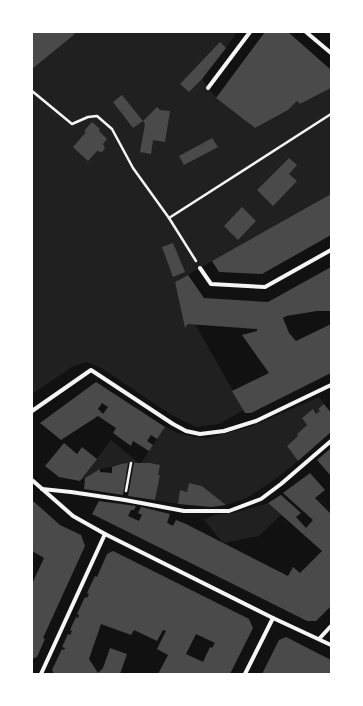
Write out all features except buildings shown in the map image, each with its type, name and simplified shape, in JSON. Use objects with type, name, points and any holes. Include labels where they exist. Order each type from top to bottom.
[{"type":"street","points":[[208,88],[250,32]]},
{"type":"street","points":[[306,32],[331,54]]},
{"type":"street","points":[[200,268],[211,284],[265,287],[331,250]]},
{"type":"street","points":[[32,411],[91,370],[173,424],[186,431],[200,434],[224,431],[256,420],[331,385]]},
{"type":"street","points":[[41,489],[125,500],[184,511],[229,511],[261,500],[331,441]]},
{"type":"street","points":[[32,480],[74,516],[105,534],[273,618],[331,645]]},
{"type":"street","points":[[41,674],[105,534]]},
{"type":"street","points":[[245,674],[273,618]]},
{"type":"street","points":[[319,639],[331,626]]},
{"type":"path","points":[[32,91],[72,124],[88,117],[97,116],[112,129],[133,168],[169,218],[200,268]]},
{"type":"path","points":[[169,218],[331,114]]},
{"type":"path","points":[[125,500],[131,463]]},
{"type":"shaded area","points":[[72,32],[237,32],[226,48],[220,43],[180,84],[189,92],[202,79],[216,98],[255,128],[288,110],[297,101],[300,104],[331,88],[331,194],[175,282],[185,328],[188,324],[195,324],[244,410],[219,424],[196,427],[170,414],[101,368],[86,362],[72,367],[32,394],[32,69],[75,34]]},
{"type":"shaded area","points":[[319,397],[324,404],[318,409],[320,411],[316,414],[313,409],[302,418],[307,425],[287,446],[298,461],[277,478],[247,498],[226,505],[202,486],[189,483],[187,492],[181,491],[178,504],[155,500],[160,475],[158,475],[159,465],[141,463],[165,427],[177,433],[208,438],[252,426]]},
{"type":"shaded area","points":[[111,440],[139,463],[121,464],[100,469],[80,481]]},
{"type":"shaded area","points":[[268,503],[281,515],[259,536],[223,543],[204,520],[214,515],[233,513]]}]
